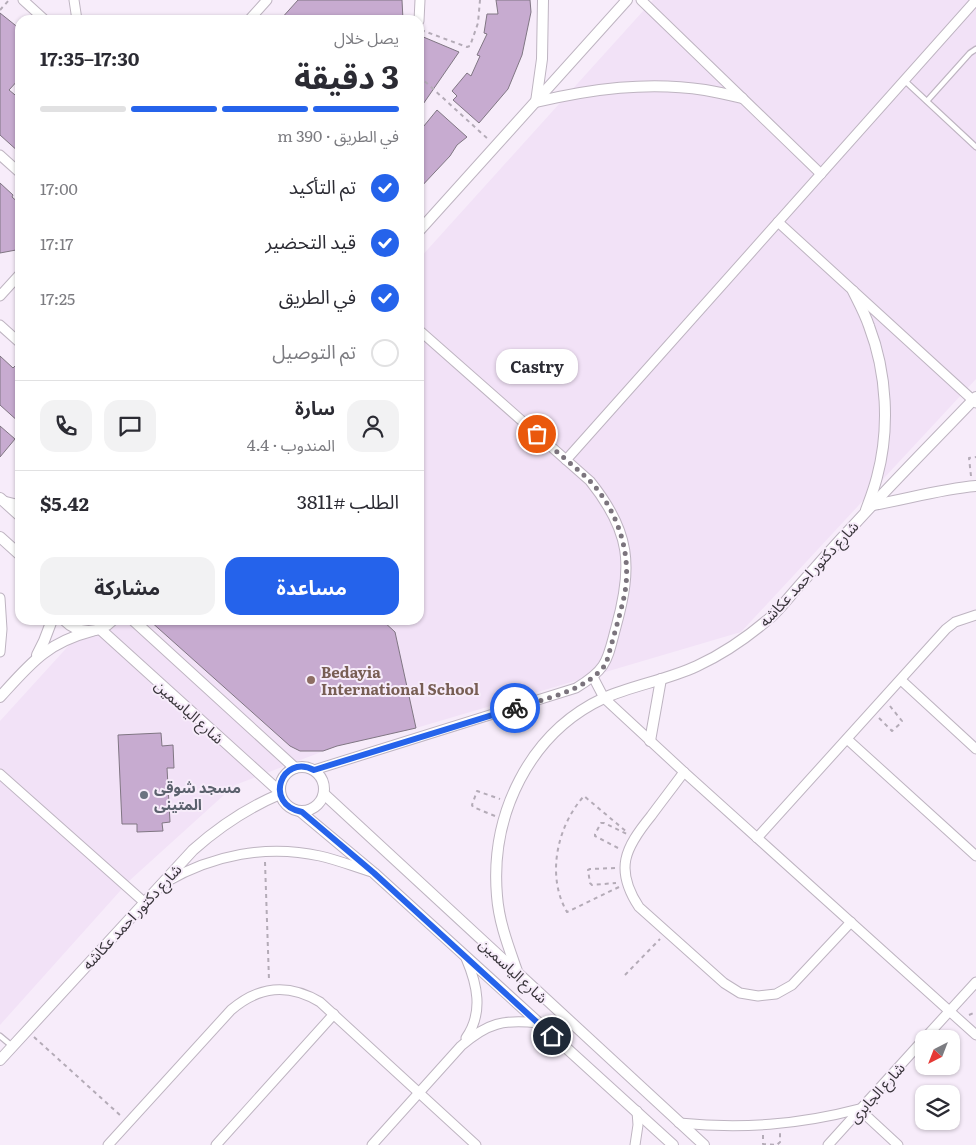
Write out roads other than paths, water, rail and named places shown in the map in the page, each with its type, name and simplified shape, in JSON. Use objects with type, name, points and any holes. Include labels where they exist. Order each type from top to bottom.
[{"type":"street","points":[[23,0],[40,15]]},
{"type":"street","points":[[74,0],[76,15]]},
{"type":"street","points":[[253,15],[266,0]]},
{"type":"street","points":[[419,15],[420,0]]},
{"type":"street","points":[[536,102],[542,59],[543,0]]},
{"type":"street","points":[[424,226],[628,0]]},
{"type":"street","points":[[641,0],[821,174]]},
{"type":"street","points":[[566,460],[976,0]]},
{"type":"street","points":[[536,102],[576,92],[619,87],[661,86],[704,90],[742,98]]},
{"type":"street","points":[[0,155],[15,168]]},
{"type":"street","points":[[778,222],[853,292],[975,400]]},
{"type":"street","points":[[0,296],[15,280]]},
{"type":"street","points":[[853,292],[869,326],[880,363],[885,401],[884,439],[877,477],[865,513]]},
{"type":"street","points":[[0,325],[15,338]]},
{"type":"street","points":[[314,770],[567,692],[593,677],[606,664],[624,596],[627,571],[624,546],[617,523],[606,501],[590,481],[424,334]]},
{"type":"street","name":"شارع دكتور احمد عكاشه","points":[[518,974],[504,934],[497,896],[497,857],[509,802],[525,768],[548,738],[575,715],[604,698],[697,666],[723,652],[772,616],[865,513],[975,400]]},
{"type":"street","points":[[873,505],[974,486]]},
{"type":"street","points":[[2,500],[15,504]]},
{"type":"street","points":[[2,500],[15,512]]},
{"type":"street","points":[[0,537],[15,550]]},
{"type":"street","points":[[0,598],[2,629],[0,652]]},
{"type":"street","points":[[758,838],[946,629],[960,620],[976,615]]},
{"type":"street","points":[[34,660],[50,625]]},
{"type":"street","points":[[70,625],[82,631],[96,630]]},
{"type":"street","points":[[0,697],[34,660],[52,646],[72,636],[96,630],[104,625]]},
{"type":"street","name":"شارع الياسمين","points":[[138,625],[295,768]]},
{"type":"street","name":"شارع الياسمين","points":[[96,630],[280,793]]},
{"type":"street","points":[[593,677],[604,698],[650,741],[976,1035]]},
{"type":"street","points":[[650,741],[661,679]]},
{"type":"street","points":[[901,680],[976,749]]},
{"type":"street","points":[[847,739],[976,856]]},
{"type":"street","points":[[305,767],[314,770],[324,783],[322,800],[313,809],[302,812],[290,808],[286,805],[280,793],[281,780],[289,770],[295,768],[305,767]]},
{"type":"street","points":[[684,772],[634,838],[627,853],[625,867],[626,882],[631,896],[639,907],[724,983],[740,992],[758,996],[776,994],[792,985],[851,922]]},
{"type":"street","points":[[0,774],[144,902]]},
{"type":"street","name":"شارع دكتور احمد عكاشه","points":[[0,1060],[193,850],[213,832],[236,816],[280,793]]},
{"type":"street","name":"شارع الياسمين","points":[[324,794],[704,1145]]},
{"type":"street","name":"شارع الياسمين","points":[[302,812],[374,873],[673,1145]]},
{"type":"street","points":[[159,886],[209,861],[237,854],[265,851],[293,851],[321,856],[374,873]]},
{"type":"street","points":[[461,1046],[471,1030],[477,1012],[478,993],[466,957]]},
{"type":"street","name":"شارع الجابرى","points":[[932,1030],[976,982]]},
{"type":"street","points":[[108,1145],[242,1000],[269,990],[282,989],[309,995],[320,1002],[474,1144]]},
{"type":"street","points":[[216,1145],[334,1014]]},
{"type":"street","points":[[372,1145],[461,1046],[475,1033],[496,1023],[516,1021],[538,1023]]},
{"type":"street","name":"شارع الجابرى","points":[[828,1145],[915,1049]]},
{"type":"street","points":[[679,1123],[716,1126],[762,1126],[824,1118],[859,1109],[898,1145]]},
{"type":"street","points":[[635,1145],[638,1125],[637,1111]]},
{"type":"lane","points":[[927,101],[970,53],[976,49]]},
{"type":"lane","points":[[904,80],[976,147]]},
{"type":"lane","points":[[0,1036],[12,1046]]},
{"type":"place","name":"Castry","points":[[537,434]]},
{"type":"place","name":"Bedayia International School","points":[[311,680]]},
{"type":"place","name":"مسجد شوقى المتينى","points":[[144,795]]}]
